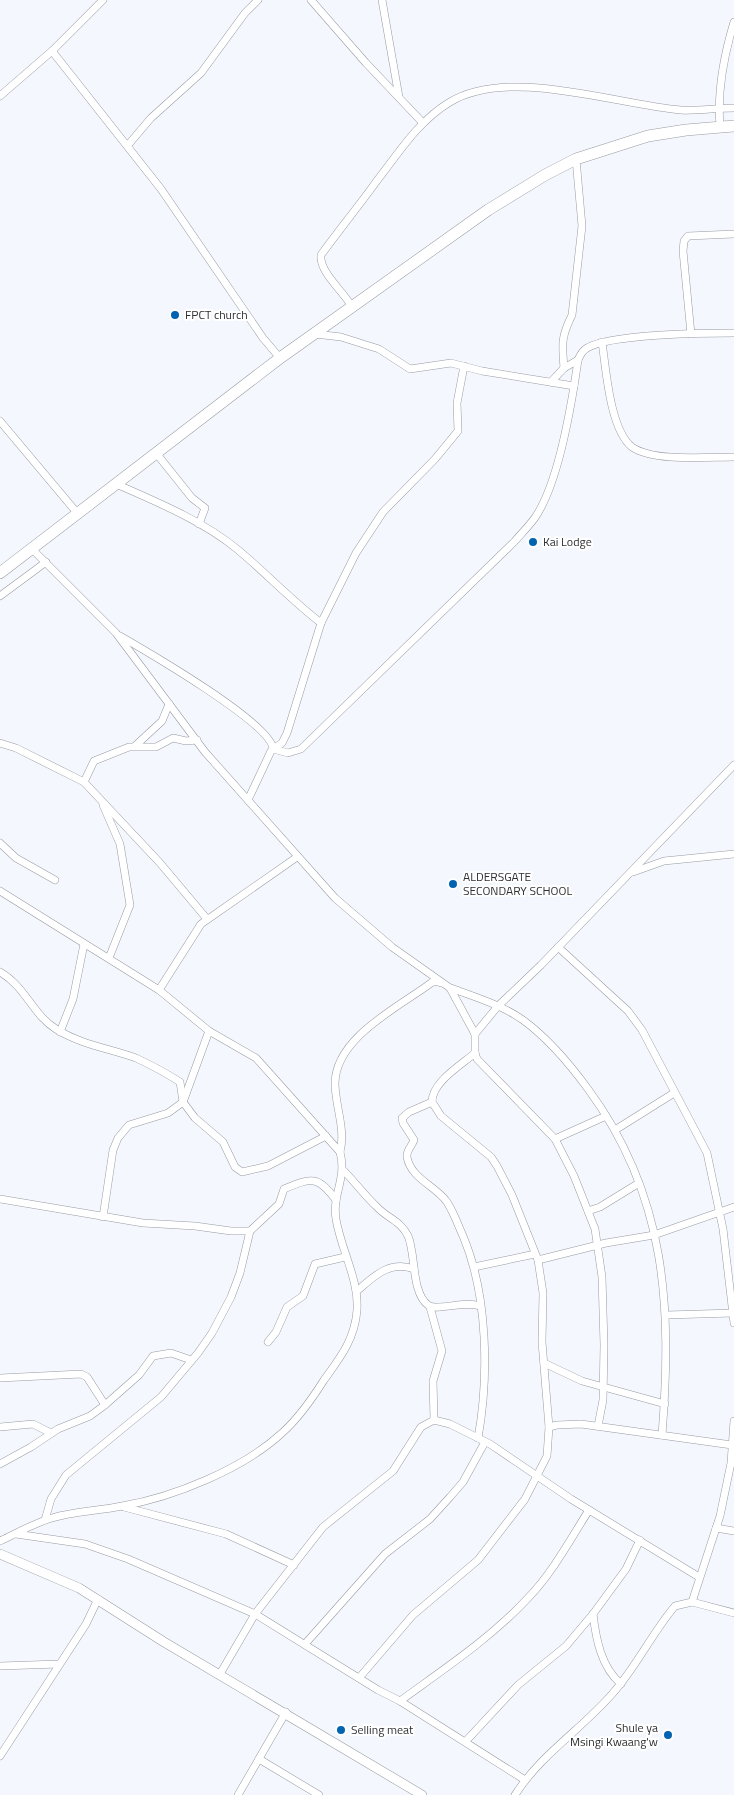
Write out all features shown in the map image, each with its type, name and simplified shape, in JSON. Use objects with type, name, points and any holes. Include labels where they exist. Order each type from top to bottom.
[{"type":"highway","points":[[0,573],[280,358],[488,210],[576,159],[648,136],[720,126],[734,126]]},
{"type":"street","points":[[0,96],[52,51],[104,0]]},
{"type":"street","points":[[128,145],[151,118],[200,73],[245,13],[258,0]]},
{"type":"street","points":[[311,0],[424,123]]},
{"type":"street","points":[[382,0],[399,97]]},
{"type":"street","points":[[720,126],[719,108],[725,50],[734,22]]},
{"type":"street","points":[[52,51],[128,145],[263,338],[280,358]]},
{"type":"street","points":[[352,307],[346,296],[324,270],[321,255],[403,146],[424,123],[450,102],[469,94],[520,88],[570,91],[681,110],[734,108]]},
{"type":"street","points":[[564,368],[563,336],[565,326],[572,315],[582,226],[576,159]]},
{"type":"street","points":[[691,334],[683,251],[684,241],[688,236],[695,235],[734,234]]},
{"type":"street","points":[[273,749],[288,753],[300,749],[514,542],[535,519],[546,494],[554,467],[574,386],[578,360],[582,351],[602,342],[691,334],[734,333]]},
{"type":"street","points":[[313,334],[341,337],[379,349],[410,369],[448,363],[482,371],[574,386]]},
{"type":"street","points":[[602,342],[610,398],[621,432],[629,444],[642,452],[659,455],[734,457]]},
{"type":"street","points":[[551,382],[564,368],[578,360]]},
{"type":"street","points":[[248,800],[268,756],[273,749],[282,743],[287,734],[321,623],[344,574],[383,512],[436,459],[458,431],[457,403],[464,366]]},
{"type":"street","points":[[0,421],[2,429],[78,514]]},
{"type":"street","points":[[156,453],[192,498],[205,508],[199,524]]},
{"type":"street","points":[[116,484],[199,524],[237,549],[297,605],[321,623]]},
{"type":"street","points":[[32,549],[116,633],[197,740],[297,857],[368,928],[450,988],[475,1034],[475,1054],[483,1066],[527,1109],[555,1140],[574,1176],[588,1211],[598,1245],[604,1345],[603,1400],[598,1426]]},
{"type":"street","points":[[0,596],[46,562]]},
{"type":"street","points":[[116,633],[193,680],[266,736],[272,743],[273,749]]},
{"type":"street","points":[[135,746],[162,721],[169,704]]},
{"type":"street","points":[[84,782],[96,760],[119,749],[135,746],[152,748],[173,738],[186,741],[197,740]]},
{"type":"street","points":[[0,743],[16,748],[84,782],[160,863],[207,920]]},
{"type":"street","points":[[475,1034],[498,1006],[734,766]]},
{"type":"street","points":[[100,798],[120,844],[130,905],[109,958]]},
{"type":"street","points":[[0,843],[16,858],[55,880]]},
{"type":"street","points":[[630,872],[664,861],[734,854]]},
{"type":"street","points":[[159,990],[193,936],[207,920],[297,857]]},
{"type":"street","points":[[0,891],[159,990],[209,1031],[256,1058],[292,1097],[312,1123],[340,1152]]},
{"type":"street","points":[[60,1032],[73,999],[84,944]]},
{"type":"street","points":[[558,947],[628,1011],[642,1030],[707,1153],[720,1214],[734,1317],[667,1315]]},
{"type":"street","points":[[0,972],[17,984],[46,1023],[60,1032],[101,1049],[134,1058],[181,1083],[183,1102],[195,1118],[223,1142],[235,1167],[242,1172],[268,1166],[326,1136]]},
{"type":"street","points":[[0,1541],[45,1520],[62,1515],[121,1507],[152,1500],[214,1475],[245,1460],[284,1432],[297,1418],[345,1351],[355,1324],[357,1291],[345,1257],[336,1220],[336,1200],[343,1170],[340,1152],[342,1140],[335,1082],[338,1064],[348,1048],[372,1024],[431,983],[438,982],[498,1006],[522,1019],[557,1049],[606,1116],[630,1157],[654,1235],[662,1271],[667,1315],[665,1404],[662,1435]]},
{"type":"street","points":[[103,1217],[113,1150],[123,1131],[129,1125],[168,1113],[183,1102],[209,1031]]},
{"type":"street","points":[[359,1678],[413,1615],[478,1560],[501,1533],[538,1476],[547,1456],[549,1427],[542,1342],[544,1293],[536,1257],[512,1195],[491,1157],[441,1116],[432,1102],[435,1091],[443,1080],[475,1054]]},
{"type":"street","points":[[615,1130],[674,1093]]},
{"type":"street","points":[[432,1102],[409,1112],[402,1118],[403,1123],[414,1140],[407,1157],[419,1178],[446,1201],[460,1228],[474,1267],[480,1306],[483,1394],[478,1438]]},
{"type":"street","points":[[555,1140],[606,1116]]},
{"type":"street","points":[[343,1170],[379,1209],[394,1219],[407,1234],[422,1299],[430,1307],[442,1351],[433,1382],[434,1420]]},
{"type":"street","points":[[45,1520],[51,1499],[66,1475],[161,1397],[212,1333],[231,1297],[240,1273],[250,1231],[279,1204],[284,1189],[295,1184],[316,1180],[326,1186],[336,1200]]},
{"type":"street","points":[[588,1211],[600,1207],[639,1183]]},
{"type":"street","points":[[0,1199],[103,1217],[174,1226],[250,1231]]},
{"type":"street","points":[[474,1267],[654,1235],[720,1214],[734,1207]]},
{"type":"street","points":[[268,1342],[276,1332],[287,1307],[303,1296],[315,1264],[345,1257]]},
{"type":"street","points":[[357,1291],[382,1271],[395,1266],[405,1266],[414,1269]]},
{"type":"street","points":[[430,1307],[446,1307],[464,1303],[480,1306]]},
{"type":"street","points":[[0,1464],[31,1448],[51,1433],[90,1416],[140,1375],[153,1356],[171,1353],[191,1360]]},
{"type":"street","points":[[544,1363],[582,1381],[665,1404]]},
{"type":"street","points":[[0,1378],[81,1374],[87,1376],[105,1405]]},
{"type":"street","points":[[220,1674],[255,1614],[323,1527],[393,1472],[421,1427],[434,1420],[450,1424],[485,1442],[589,1510],[699,1577]]},
{"type":"street","points":[[692,1602],[716,1528],[731,1463],[734,1421]]},
{"type":"street","points":[[0,1427],[33,1424],[51,1433]]},
{"type":"street","points":[[549,1427],[566,1424],[598,1426],[732,1445]]},
{"type":"street","points":[[305,1644],[385,1554],[430,1519],[464,1482],[485,1442]]},
{"type":"street","points":[[121,1507],[226,1534],[294,1565]]},
{"type":"street","points":[[400,1700],[518,1609],[550,1571],[589,1510]]},
{"type":"street","points":[[716,1528],[734,1531]]},
{"type":"street","points":[[16,1534],[97,1548],[255,1614],[378,1690],[400,1700],[417,1713],[466,1741],[525,1780]]},
{"type":"street","points":[[466,1741],[518,1685],[566,1646],[593,1614],[626,1569],[640,1540]]},
{"type":"street","points":[[0,1554],[61,1578],[153,1636],[286,1712],[422,1795]]},
{"type":"street","points":[[0,1756],[86,1624],[98,1600]]},
{"type":"street","points":[[515,1795],[525,1780],[559,1744],[590,1718],[621,1684],[675,1606],[692,1602],[734,1613]]},
{"type":"street","points":[[593,1614],[599,1650],[614,1678],[621,1684]]},
{"type":"street","points":[[0,1666],[59,1664]]},
{"type":"street","points":[[238,1795],[286,1712]]},
{"type":"street","points":[[259,1759],[310,1793],[319,1795]]},
{"type":"place","name":"FPCT church","points":[[175,315]]},
{"type":"place","name":"Kai Lodge","points":[[533,542]]},
{"type":"place","name":"ALDERSGATE SECONDARY SCHOOL","points":[[453,884]]},
{"type":"place","name":"Selling meat","points":[[341,1730]]},
{"type":"place","name":"Shule ya Msingi Kwaang'w","points":[[668,1735]]}]
